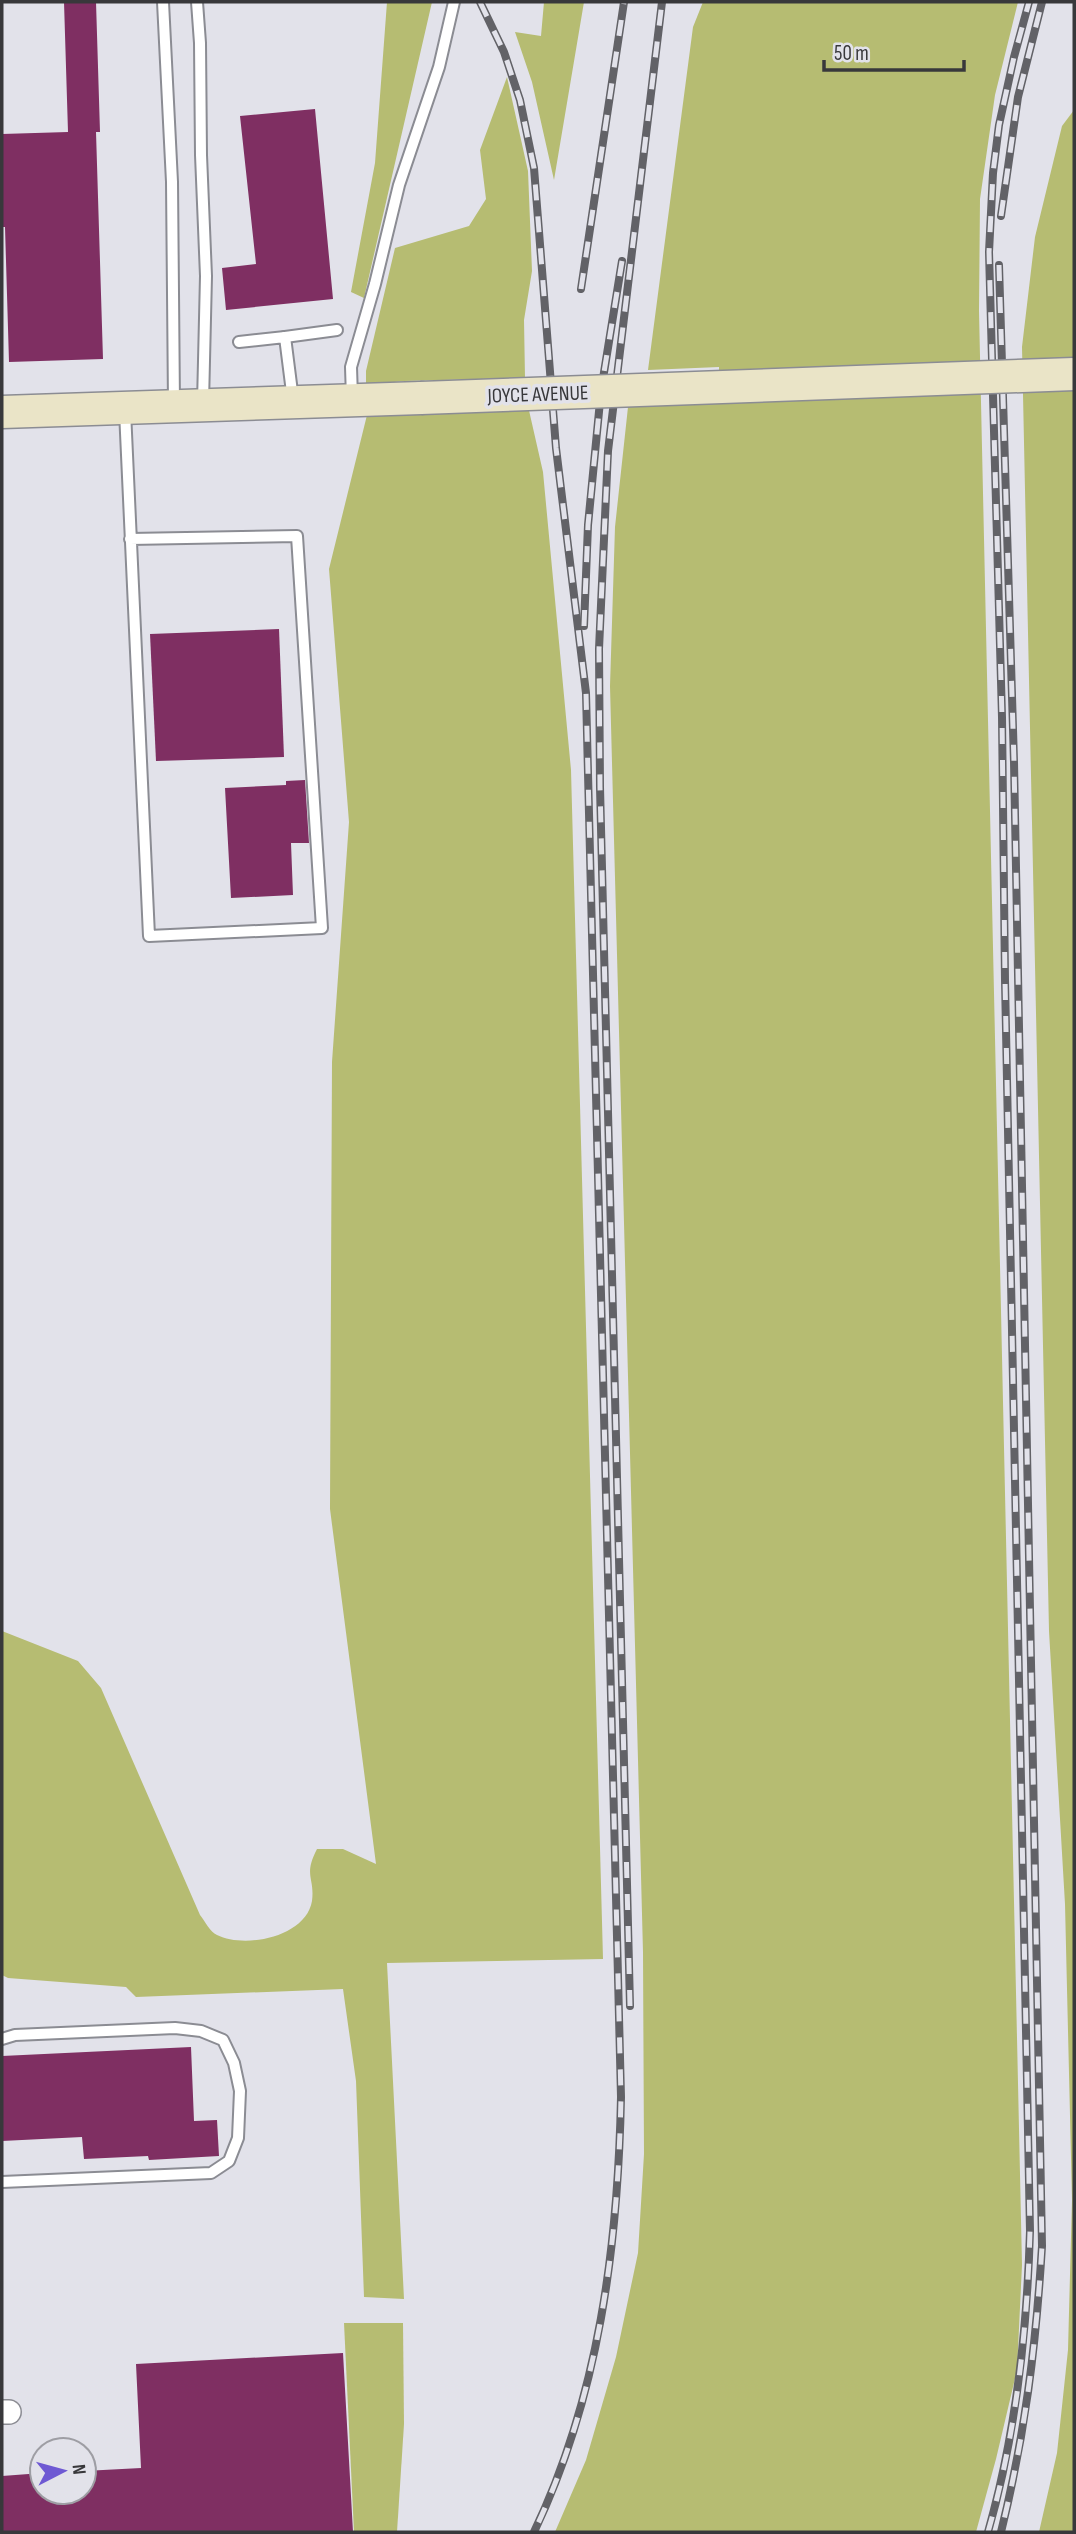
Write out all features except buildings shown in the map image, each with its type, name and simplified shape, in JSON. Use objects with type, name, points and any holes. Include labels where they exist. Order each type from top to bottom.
[{"type":"street","name":"JOYCE AVENUE","points":[[2,412],[1074,374]]},
{"type":"lane","points":[[163,2],[172,182],[188,406]]},
{"type":"lane","points":[[188,406],[205,276],[197,2]]},
{"type":"lane","points":[[352,400],[351,367],[399,185],[439,67],[454,2]]},
{"type":"lane","points":[[239,342],[337,330]]},
{"type":"lane","points":[[285,338],[294,403]]},
{"type":"lane","points":[[124,408],[130,539],[149,936],[322,928],[298,536],[130,539]]},
{"type":"lane","points":[[2,2039],[15,2035],[148,2029],[201,2031],[223,2040],[234,2063],[240,2091],[237,2138],[229,2161],[211,2173],[2,2182]]},
{"type":"green space","points":[[387,2],[432,2],[364,298],[351,292],[375,163]]},
{"type":"green space","points":[[544,2],[584,2],[554,180],[532,82],[515,32],[541,36]]},
{"type":"green space","points":[[703,2],[1018,2],[995,95],[980,199],[979,311],[1022,2265],[1017,2370],[976,2532],[555,2532],[586,2460],[616,2357],[638,2253],[644,2154],[643,1952],[610,686],[615,527],[628,407],[719,403],[719,367],[648,370],[693,27]]},
{"type":"green space","points":[[507,77],[528,171],[532,271],[524,320],[525,378],[404,381],[366,385],[366,371],[395,248],[469,226],[486,199],[480,150]]},
{"type":"green space","points":[[1074,110],[1074,2532],[1039,2532],[1057,2453],[1068,2350],[1072,2200],[1065,1904],[1049,1631],[1022,347],[1035,237],[1062,126]]},
{"type":"green space","points":[[528,406],[543,472],[571,770],[603,1959],[387,1963],[404,2299],[364,2297],[356,2081],[343,1989],[136,1997],[126,1987],[8,1978],[2,1975],[2,1631],[78,1661],[101,1688],[200,1915],[214,1934],[243,1941],[258,1940],[273,1937],[299,1923],[312,1901],[310,1871],[317,1849],[343,1849],[376,1864],[330,1509],[332,1062],[349,822],[329,569],[367,415],[418,415]]},
{"type":"green space","points":[[344,2323],[403,2323],[404,2424],[397,2532],[354,2532]]},
{"type":"railway","points":[[480,2],[504,52],[520,100],[534,168],[556,448],[586,693],[621,2097],[615,2209],[601,2319],[575,2428],[534,2532]]},
{"type":"railway","points":[[581,289],[624,2]]},
{"type":"railway","points":[[630,2006],[600,787],[599,649],[608,451],[662,2]]},
{"type":"railway","points":[[988,2532],[1013,2421],[1023,2345],[1030,2231],[1002,717],[989,252],[993,173],[999,125],[1029,2]]},
{"type":"railway","points":[[1001,216],[1018,97],[1042,2]]},
{"type":"railway","points":[[584,626],[588,525],[601,391],[622,261]]},
{"type":"railway","points":[[999,265],[1014,762],[1042,2246],[1028,2390],[1017,2460],[1001,2532]]}]
